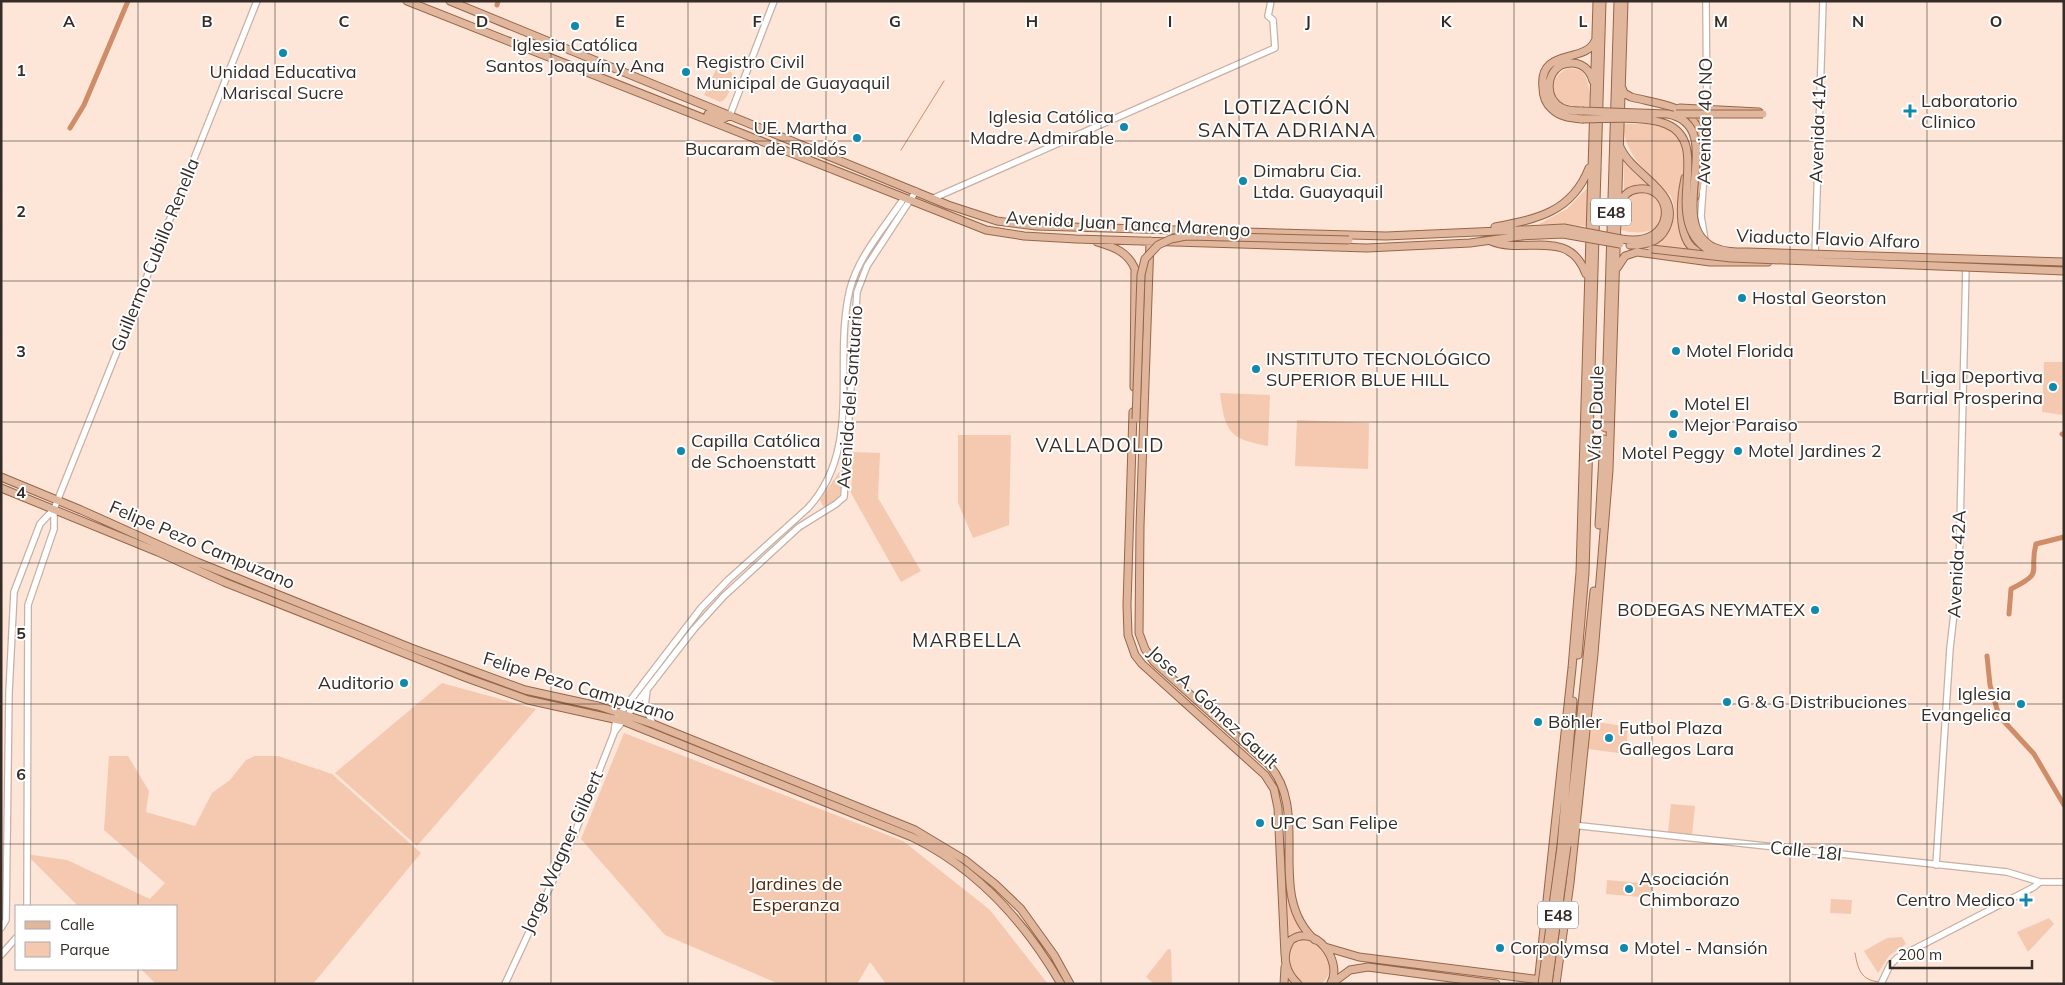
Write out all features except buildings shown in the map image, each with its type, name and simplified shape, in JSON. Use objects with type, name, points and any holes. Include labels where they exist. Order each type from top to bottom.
[{"type":"main road","name":"Avenida Juan Tanca Marengo","points":[[407,1],[986,230],[1024,236],[1367,248],[1488,240],[1522,233],[1564,228],[1620,241]]},
{"type":"main road","name":"Avenida Juan Tanca Marengo","points":[[450,1],[916,191],[997,221],[1036,226],[1416,236],[1476,231],[1522,233]]},
{"type":"main road","name":"Vía a Daule","points":[[1568,823],[1580,572],[1590,163],[1597,1]]},
{"type":"main road","name":"Vía a Daule","points":[[1568,823],[1566,784],[1585,573],[1602,1]]},
{"type":"main road","name":"Vía a Daule","points":[[1568,823],[1574,786],[1595,582],[1605,422],[1618,1]]},
{"type":"main road","name":"Vía a Daule","points":[[1568,823],[1594,654],[1609,470],[1624,1]]},
{"type":"main road","points":[[1596,35],[1590,48],[1554,61],[1547,69],[1543,79],[1544,98],[1552,109],[1564,116],[1685,109],[1751,110],[1764,114],[1668,110]]},
{"type":"main road","points":[[1594,87],[1589,71],[1576,63],[1561,65],[1550,76],[1549,90],[1556,104],[1566,110],[1582,115],[1654,121],[1666,124],[1682,138],[1687,153],[1686,217],[1690,231],[1703,247],[1719,255],[1731,256]]},
{"type":"main road","points":[[1621,85],[1627,95],[1692,117],[1698,125],[1702,143],[1699,180],[1693,201]]},
{"type":"main road","points":[[656,98],[670,100],[723,119],[730,115]]},
{"type":"main road","points":[[1685,109],[1700,116],[1707,132]]},
{"type":"main road","name":"Viaducto Flavio Alfaro","points":[[1668,110],[1683,119],[1694,136],[1693,223],[1698,233],[1712,246],[1728,252],[2064,262]]},
{"type":"main road","points":[[1619,144],[1632,166],[1662,192],[1670,209],[1669,221],[1660,237],[1645,244],[1630,245]]},
{"type":"main road","points":[[1476,231],[1532,219],[1555,211],[1578,188],[1590,163]]},
{"type":"main road","points":[[1688,168],[1682,193],[1680,219],[1683,231],[1693,247],[1702,253],[1731,256]]},
{"type":"main road","points":[[1617,214],[1622,199],[1628,192],[1636,189],[1655,192],[1662,200],[1665,210],[1662,225],[1652,236],[1641,240],[1620,241]]},
{"type":"main road","points":[[1123,228],[1141,232],[1150,241]]},
{"type":"main road","points":[[1134,434],[1141,275],[1145,259],[1158,245],[1171,239],[1200,235],[1349,240],[1416,236]]},
{"type":"main road","name":"Jose A. Gómez Gault","points":[[1089,239],[1119,250],[1129,258],[1135,269],[1134,434],[1127,606],[1128,635],[1135,655],[1149,672],[1265,776],[1274,789],[1278,808],[1285,958]]},
{"type":"main road","points":[[1488,240],[1500,244],[1545,245],[1566,250],[1581,260],[1588,278]]},
{"type":"main road","name":"Jose A. Gómez Gault","points":[[1150,241],[1140,526],[1139,633],[1145,649],[1154,662],[1269,764],[1280,779],[1287,803],[1289,868],[1294,904],[1306,930],[1325,947]]},
{"type":"main road","name":"Viaducto Flavio Alfaro","points":[[1620,241],[1651,252],[1782,260],[2064,270]]},
{"type":"main road","points":[[1615,273],[1620,261],[1628,254],[1637,252],[1651,252],[1710,262],[1744,264],[1782,260]]},
{"type":"main road","points":[[1586,350],[1591,364]]},
{"type":"main road","points":[[1605,422],[1611,406]]},
{"type":"main road","name":"Felipe Pezo Campuzano","points":[[1,477],[228,574],[525,690],[622,717],[894,829],[948,857],[971,874],[1013,913],[1044,955],[1061,984]]},
{"type":"main road","name":"Felipe Pezo Campuzano","points":[[1,488],[224,582],[507,693],[653,724],[893,820],[946,848],[989,879],[1021,909],[1054,955],[1070,984]]},
{"type":"main road","points":[[224,582],[228,574]]},
{"type":"main road","name":"E48","points":[[1542,983],[1568,823]]},
{"type":"main road","name":"E48","points":[[1542,983],[1542,954],[1568,823]]},
{"type":"main road","name":"E48","points":[[1556,984],[1562,955],[1568,823]]},
{"type":"main road","points":[[1284,984],[1286,947],[1294,938],[1306,936],[1316,940]]},
{"type":"main road","points":[[1325,947],[1348,955],[1496,984]]},
{"type":"main road","points":[[1325,947],[1334,965],[1334,978],[1331,984]]},
{"type":"main road","points":[[1542,954],[1550,962],[1562,955]]},
{"type":"main road","points":[[1285,958],[1289,973],[1298,984]]},
{"type":"main road","points":[[1331,984],[1350,970],[1361,967],[1441,972],[1542,983]]},
{"type":"street","name":"Guillermo Cubillo Renella","points":[[27,905],[28,605],[54,530],[54,509],[57,500],[257,1]]},
{"type":"street","points":[[730,115],[774,1]]},
{"type":"street","points":[[934,198],[1275,48],[1271,1]]},
{"type":"street","name":"Avenida 40 NO","points":[[1706,1],[1707,132],[1701,216],[1705,240],[1713,249],[1731,256]]},
{"type":"street","name":"Avenida 41A","points":[[1815,257],[1823,1]]},
{"type":"street","name":"Avenida del Santuario","points":[[622,717],[701,608],[818,498],[832,473],[837,459],[841,435],[850,290],[861,262],[907,200],[916,191]]},
{"type":"street","name":"Avenida del Santuario","points":[[622,717],[647,690],[694,629],[724,596],[799,527],[830,508],[844,496],[847,478],[857,292],[867,266],[907,200]]},
{"type":"street","points":[[1731,256],[1815,257],[2064,266]]},
{"type":"street","name":"Avenida 42A","points":[[1936,865],[1950,648],[1959,570],[1966,263]]},
{"type":"street","points":[[832,473],[841,470],[845,472],[847,478]]},
{"type":"street","points":[[818,498],[819,507],[830,508]]},
{"type":"street","name":"Guillermo Cubillo Renella","points":[[1,928],[6,920],[8,693],[14,592],[40,524],[54,509]]},
{"type":"street","points":[[647,690],[645,707],[653,724]]},
{"type":"street","name":"Jorge Wagner Gilbert","points":[[505,984],[574,835],[614,732],[622,717]]},
{"type":"street","name":"Calle 18I","points":[[1568,823],[2007,872],[2040,882],[2064,882]]},
{"type":"street","points":[[1881,984],[1890,965],[1897,958],[2026,892],[2040,882]]},
{"type":"street","points":[[1,955],[15,939]]},
{"type":"green space","points":[[718,65],[732,73],[728,94],[720,102],[704,95]]},
{"type":"green space","points":[[1569,68],[1581,70],[1586,78],[1590,97],[1589,106],[1567,105],[1556,98],[1553,88],[1556,78]]},
{"type":"green space","points":[[1623,124],[1648,124],[1662,127],[1674,133],[1681,143],[1684,155],[1684,169],[1679,224],[1682,234],[1692,251],[1655,246],[1670,230],[1674,217],[1673,203],[1671,196],[1647,173],[1634,156],[1628,146]]},
{"type":"green space","points":[[1624,159],[1651,185],[1638,184],[1624,190]]},
{"type":"green space","points":[[1589,186],[1587,226],[1539,224],[1567,209]]},
{"type":"green space","points":[[1635,192],[1653,194],[1660,204],[1661,221],[1651,230],[1632,232],[1621,230],[1624,204],[1630,195]]},
{"type":"green space","name":"Liga Deportiva Barrial Prosperina","points":[[2044,362],[2064,362],[2064,415],[2042,412]]},
{"type":"green space","points":[[1220,393],[1270,395],[1268,446],[1245,440],[1231,432],[1224,417]]},
{"type":"green space","points":[[1297,420],[1369,423],[1368,469],[1295,466]]},
{"type":"green space","points":[[958,435],[1011,435],[1009,525],[973,538],[958,503]]},
{"type":"green space","points":[[853,452],[880,453],[878,498],[921,571],[901,582],[851,493]]},
{"type":"green space","points":[[839,472],[844,476],[839,496],[833,503],[823,506],[820,500]]},
{"type":"green space","points":[[442,683],[536,709],[417,846],[335,773]]},
{"type":"green space","name":"Futbol Plaza Gallegos Lara","points":[[1592,721],[1628,727],[1626,754],[1588,749]]},
{"type":"green space","name":"Jardines de Esperanza","points":[[624,733],[903,841],[990,910],[1048,984],[886,984],[870,962],[857,984],[779,984],[665,935],[581,839]]},
{"type":"green space","points":[[109,756],[128,756],[149,791],[146,812],[195,826],[212,793],[230,780],[246,760],[255,756],[278,756],[332,774],[421,853],[313,984],[156,984],[142,970],[178,970],[178,905],[77,905],[26,854],[67,860],[150,899],[165,883],[104,830]]},
{"type":"green space","points":[[1671,804],[1695,806],[1692,835],[1668,832]]},
{"type":"green space","points":[[1283,874],[1287,874],[1289,900],[1303,931],[1289,938]]},
{"type":"green space","name":"Asociación Chimborazo","points":[[1607,880],[1653,884],[1652,898],[1606,894]]},
{"type":"green space","points":[[1831,899],[1852,900],[1851,914],[1830,913]]},
{"type":"green space","points":[[2049,918],[2054,924],[2028,952],[2017,932]]},
{"type":"green space","points":[[1902,937],[1906,944],[1889,956],[1878,973],[1864,951],[1887,938]]},
{"type":"green space","points":[[1304,939],[1318,946],[1330,965],[1326,978],[1320,984],[1304,984],[1291,966],[1289,952],[1291,946]]},
{"type":"green space","points":[[1168,949],[1171,950],[1172,984],[1154,984],[1146,977]]},
{"type":"waterway","points":[[70,128],[84,105],[128,1]]},
{"type":"waterway","points":[[497,5],[498,1]]},
{"type":"waterway","points":[[901,150],[944,81]]},
{"type":"waterway","points":[[2009,614],[2011,589],[2029,579],[2034,571],[2036,544],[2064,537]]},
{"type":"waterway","points":[[1987,656],[1990,685],[1999,716],[2034,754],[2064,805]]},
{"type":"waterway","points":[[1855,953],[1861,973],[1868,979],[1879,982]]},
{"type":"place","name":"Iglesia Católica Santos Joaquín y Ana","points":[[575,26]]},
{"type":"place","name":"Unidad Educativa Mariscal Sucre","points":[[283,53]]},
{"type":"place","name":"Registro Civil Municipal de Guayaquil","points":[[686,72]]},
{"type":"place","name":"Laboratorio Clinico","points":[[1910,111]]},
{"type":"place","name":"Iglesia Católica Madre Admirable","points":[[1124,127]]},
{"type":"place","name":"UE. Martha Bucaram de Roldós","points":[[857,138]]},
{"type":"place","name":"Dimabru Cia. Ltda. Guayaquil","points":[[1243,181]]},
{"type":"place","name":"Hostal Georston","points":[[1742,298]]},
{"type":"place","name":"Motel Florida","points":[[1676,351]]},
{"type":"place","name":"INSTITUTO TECNOLÓGICO SUPERIOR BLUE HILL","points":[[1256,369]]},
{"type":"place","name":"Liga Deportiva Barrial Prosperina","points":[[2053,387]]},
{"type":"place","name":"Motel El Mejor Paraiso","points":[[1674,414]]},
{"type":"place","name":"Motel Peggy","points":[[1673,434]]},
{"type":"place","name":"Capilla Católica de Schoenstatt","points":[[681,451]]},
{"type":"place","name":"Motel Jardines 2","points":[[1738,451]]},
{"type":"place","name":"BODEGAS NEYMATEX","points":[[1815,610]]},
{"type":"place","name":"Auditorio","points":[[404,683]]},
{"type":"place","name":"G & G Distribuciones","points":[[1727,702]]},
{"type":"place","name":"Iglesia Evangelica","points":[[2021,704]]},
{"type":"place","name":"Böhler","points":[[1538,722]]},
{"type":"place","name":"Futbol Plaza Gallegos Lara","points":[[1609,738]]},
{"type":"place","name":"UPC San Felipe","points":[[1260,823]]},
{"type":"place","name":"Asociación Chimborazo","points":[[1629,889]]},
{"type":"place","name":"Centro Medico","points":[[2026,900]]},
{"type":"place","name":"Corpolymsa","points":[[1500,948]]},
{"type":"place","name":"Motel - Mansión","points":[[1624,948]]},
{"type":"district","name":"LOTIZACIÓN SANTA ADRIANA","points":[[1287,118]]},
{"type":"district","name":"VALLADOLID","points":[[1100,445]]},
{"type":"district","name":"MARBELLA","points":[[967,640]]}]
